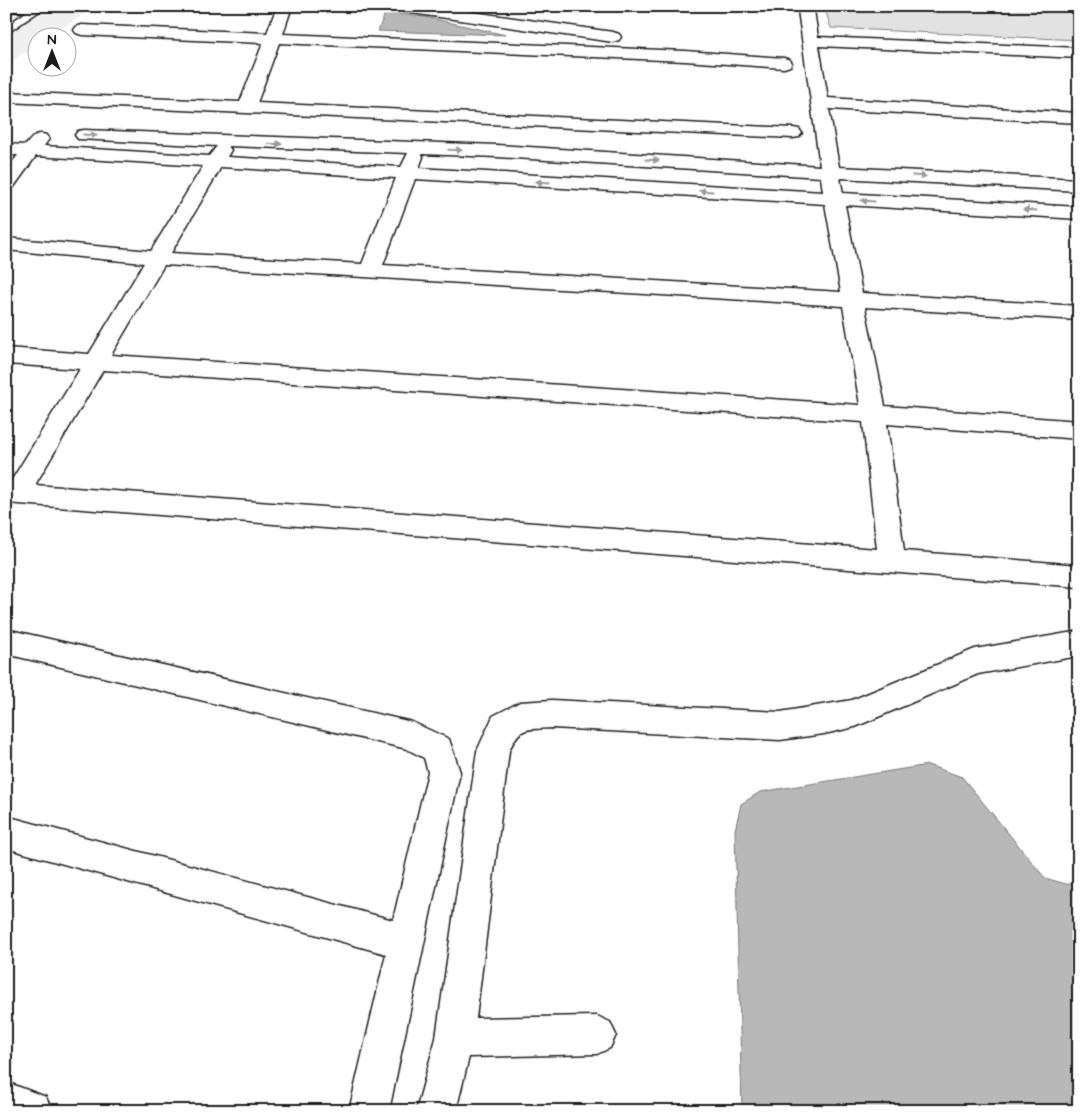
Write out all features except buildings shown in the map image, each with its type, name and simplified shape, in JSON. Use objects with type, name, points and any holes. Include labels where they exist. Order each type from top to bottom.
[{"type":"street","points":[[247,108],[285,6]]},
{"type":"street","points":[[396,6],[619,38],[685,56]]},
{"type":"street","points":[[806,10],[834,199],[874,414],[892,562]]},
{"type":"street","points":[[82,30],[685,56],[784,64]]},
{"type":"street","points":[[810,41],[1079,53]]},
{"type":"street","points":[[6,97],[793,133]]},
{"type":"street","points":[[819,103],[1079,118]]},
{"type":"street","points":[[6,149],[1075,213],[1070,184],[830,172],[617,158],[25,132]]},
{"type":"street","points":[[6,184],[31,150],[53,134]]},
{"type":"street","points":[[227,142],[96,362],[12,494],[1079,576]]},
{"type":"street","points":[[370,271],[409,174],[416,148]]},
{"type":"street","points":[[615,186],[617,158]]},
{"type":"street","points":[[6,244],[158,258],[1079,314]]},
{"type":"street","points":[[6,356],[874,414],[1079,430]]},
{"type":"street","points":[[6,641],[412,736],[438,749],[444,772],[369,1111]]},
{"type":"street","points":[[436,1111],[455,1038],[493,750],[504,726],[520,716],[552,714],[780,726],[824,720],[855,713],[975,662],[1079,643]]},
{"type":"street","points":[[6,832],[407,942]]},
{"type":"street","points":[[455,1038],[597,1035]]},
{"type":"street","points":[[6,1102],[32,1111]]},
{"type":"lane","points":[[6,8],[40,8]]},
{"type":"lane","points":[[6,31],[40,8]]},
{"type":"shaded area","points":[[6,6],[96,6],[63,28],[28,28],[28,51],[6,64]]},
{"type":"shaded area","points":[[824,6],[1079,6],[1079,40],[831,28]]},
{"type":"shaded area","points":[[385,13],[425,17],[506,35],[378,31]]},
{"type":"shaded area","points":[[928,765],[962,777],[1045,878],[1066,884],[1079,884],[1079,1111],[742,1111],[735,830],[741,804],[760,792]]}]
